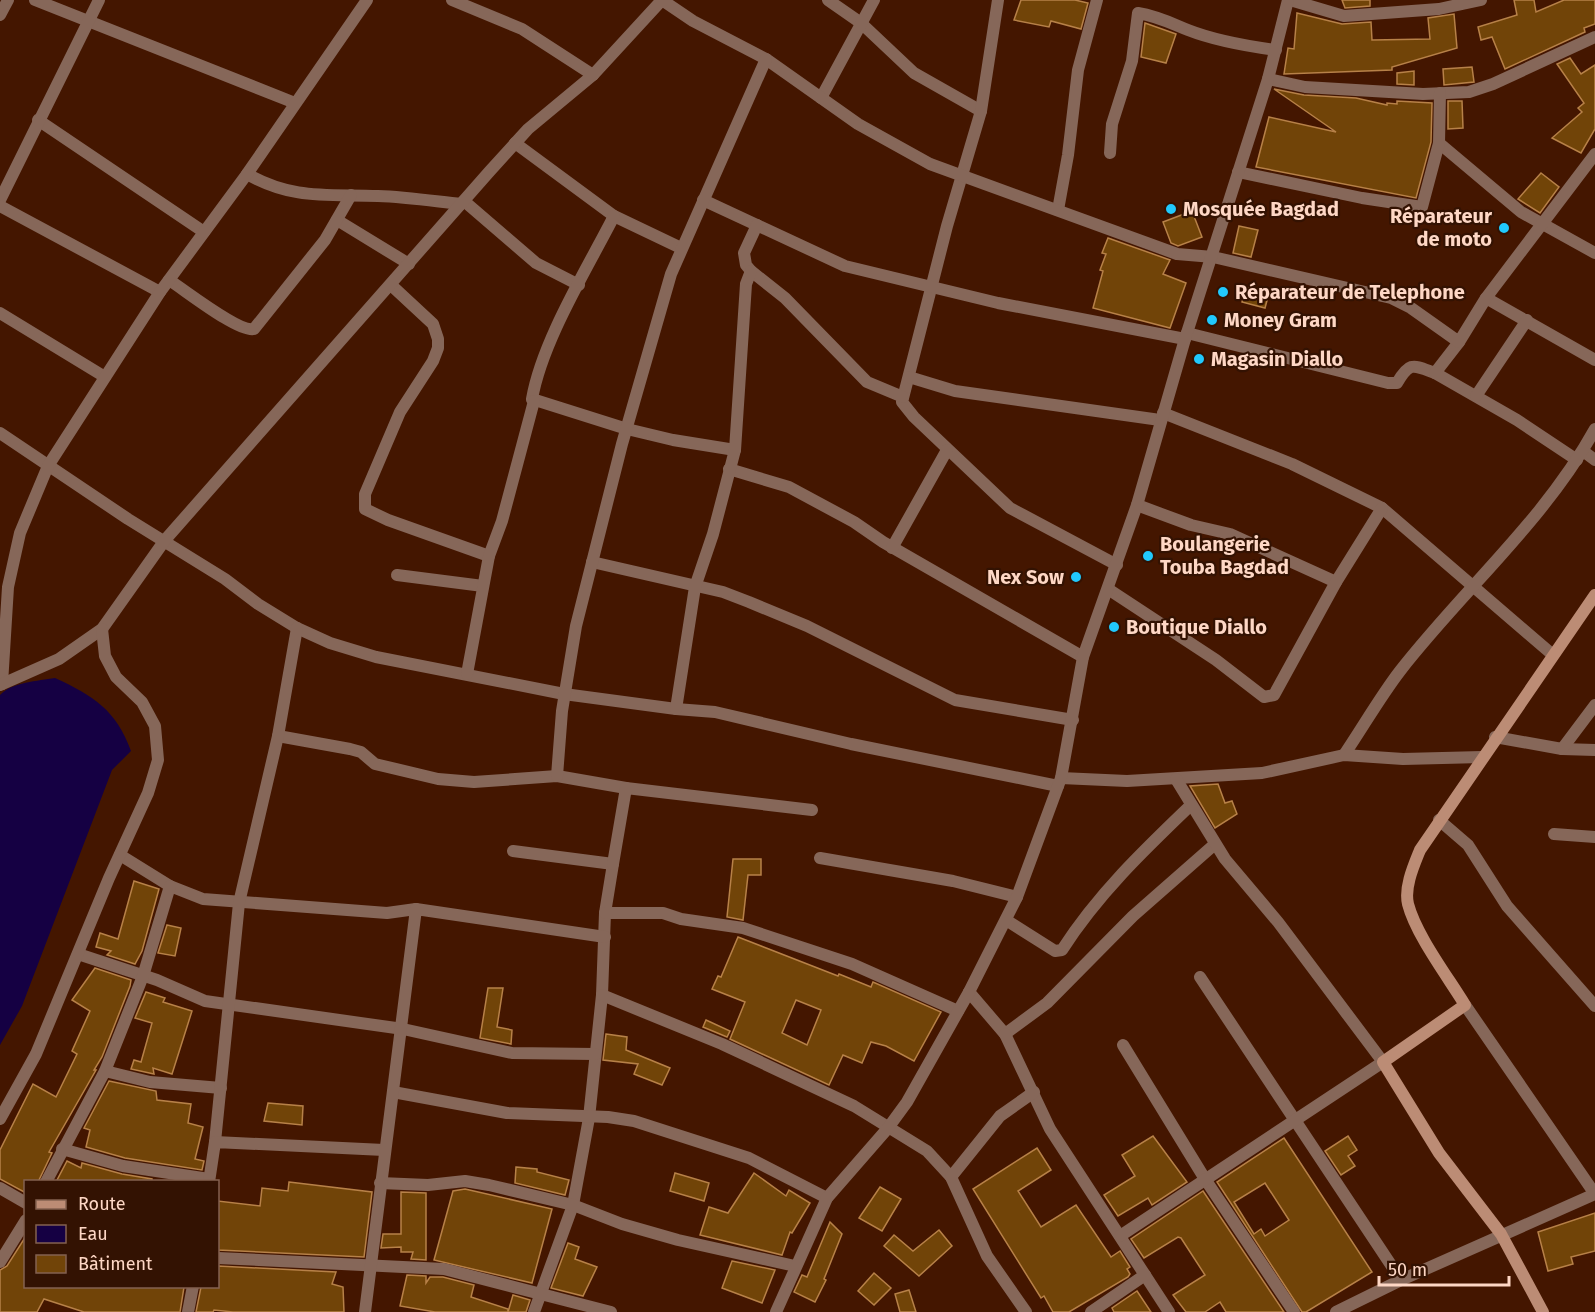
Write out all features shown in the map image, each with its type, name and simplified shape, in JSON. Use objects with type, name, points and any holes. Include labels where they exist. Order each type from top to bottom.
[{"type":"street","points":[[0,15],[8,0]]},
{"type":"street","points":[[35,0],[295,103]]},
{"type":"street","points":[[0,200],[99,0]]},
{"type":"street","points":[[368,0],[247,174],[160,292],[48,466],[20,533],[8,587],[1,684],[59,659],[102,629],[165,540],[515,143],[593,75],[662,0],[693,21],[766,59],[858,124],[930,164],[1177,254],[1213,257],[1391,298],[1411,308],[1459,342]]},
{"type":"street","points":[[452,0],[522,29],[593,75]]},
{"type":"street","points":[[828,0],[861,23],[914,73],[981,111]]},
{"type":"street","points":[[821,99],[874,0]]},
{"type":"street","points":[[998,0],[981,111],[964,176],[947,226],[902,402],[907,410],[947,450],[1010,508],[1117,566]]},
{"type":"street","points":[[1058,210],[1068,155],[1078,70],[1097,0]]},
{"type":"street","points":[[776,1312],[827,1198],[888,1128],[907,1102],[969,992],[1017,897],[1059,782],[1073,720],[1083,657],[1137,505],[1186,336],[1268,79],[1289,0],[1344,16],[1439,9],[1481,0]]},
{"type":"street","points":[[1110,153],[1112,124],[1132,62],[1138,13],[1154,15],[1187,30],[1230,43],[1276,50]]},
{"type":"street","points":[[1268,79],[1305,87],[1440,93],[1469,92],[1493,84],[1595,37]]},
{"type":"street","points":[[557,776],[564,694],[576,626],[627,429],[681,248],[766,59]]},
{"type":"street","points":[[1238,172],[1362,198],[1422,207],[1439,143],[1440,93]]},
{"type":"street","points":[[38,120],[204,232]]},
{"type":"street","points":[[515,143],[614,216],[681,248]]},
{"type":"street","points":[[1439,143],[1521,212],[1595,253]]},
{"type":"street","points":[[1435,373],[1459,342],[1486,298],[1594,158]]},
{"type":"street","points":[[247,174],[271,188],[295,193],[463,202],[536,263],[579,285]]},
{"type":"street","points":[[170,280],[229,320],[251,331],[292,285],[325,240],[351,195]]},
{"type":"street","points":[[702,200],[845,266],[998,303],[1186,336],[1388,383],[1397,383],[1405,369],[1415,365],[1435,373],[1580,455],[1595,460]]},
{"type":"street","points":[[0,206],[160,292]]},
{"type":"street","points":[[467,674],[489,556],[502,521],[534,401],[532,396],[548,351],[614,216]]},
{"type":"street","points":[[337,220],[409,264]]},
{"type":"street","points":[[757,225],[744,253],[746,265],[751,271],[785,298],[867,382],[903,397]]},
{"type":"street","points":[[676,709],[695,587],[713,534],[735,450],[746,284],[751,271]]},
{"type":"street","points":[[391,285],[433,324],[438,339],[438,348],[433,362],[400,411],[365,494],[365,509],[388,520],[489,556]]},
{"type":"street","points":[[1486,298],[1595,360]]},
{"type":"street","points":[[0,313],[105,377]]},
{"type":"street","points":[[1476,396],[1527,320]]},
{"type":"street","points":[[909,377],[966,393],[1162,416],[1292,464],[1382,508],[1553,655]]},
{"type":"street","points":[[534,401],[627,429],[673,440],[735,450]]},
{"type":"street","points":[[1344,755],[1399,672],[1580,455],[1595,429]]},
{"type":"street","points":[[0,433],[297,628],[330,643],[376,657],[564,694],[720,713],[851,744],[1059,782],[1176,779],[1262,773],[1344,755],[1403,759],[1482,757]]},
{"type":"street","points":[[892,548],[947,450]]},
{"type":"street","points":[[729,469],[789,488],[854,522],[892,548],[1083,657]]},
{"type":"street","points":[[1137,505],[1191,525],[1230,534],[1336,582]]},
{"type":"street","points":[[1108,589],[1216,660],[1264,697],[1269,697],[1274,695],[1336,582],[1382,508]]},
{"type":"street","points":[[592,562],[723,592],[797,622],[955,700],[1073,720]]},
{"type":"street","points":[[397,575],[483,586]]},
{"type":"street","points":[[1336,1312],[1501,1234],[1595,1194],[1465,1005],[1428,947],[1408,902],[1410,875],[1420,850],[1495,737],[1595,595]]},
{"type":"street","points":[[62,1149],[123,1166],[209,1180],[221,1088],[227,1004],[239,903],[278,736],[297,628]]},
{"type":"street","points":[[0,1119],[36,1054],[148,793],[158,760],[155,726],[142,702],[116,677],[105,656],[102,629]]},
{"type":"street","points":[[1562,748],[1595,705]]},
{"type":"street","points":[[278,736],[350,749],[361,752],[375,765],[438,779],[474,782],[557,776],[626,788],[812,810]]},
{"type":"street","points":[[1495,737],[1562,748],[1595,750]]},
{"type":"street","points":[[1176,779],[1215,844],[1278,922],[1383,1062],[1439,1153],[1501,1234],[1544,1312]]},
{"type":"street","points":[[534,1312],[573,1204],[589,1118],[602,995],[605,913],[626,788]]},
{"type":"street","points":[[1006,920],[1056,951],[1062,950],[1085,913],[1133,859],[1191,804]]},
{"type":"street","points":[[1439,820],[1468,845],[1484,873],[1514,915],[1595,1006]]},
{"type":"street","points":[[1554,834],[1595,837]]},
{"type":"street","points":[[1005,1034],[1047,1003],[1133,916],[1215,844]]},
{"type":"street","points":[[513,850],[613,864]]},
{"type":"street","points":[[120,855],[170,886],[203,899],[387,913],[416,909],[605,937]]},
{"type":"street","points":[[820,858],[953,881],[1017,897]]},
{"type":"street","points":[[47,1180],[105,1071],[142,976],[170,886]]},
{"type":"street","points":[[365,1312],[384,1150],[403,1029],[416,909]]},
{"type":"street","points":[[605,913],[663,913],[681,919],[743,928],[852,964],[958,1011]]},
{"type":"street","points":[[78,954],[205,1001],[403,1029],[512,1053],[595,1054]]},
{"type":"street","points":[[1200,977],[1401,1280]]},
{"type":"street","points":[[969,992],[1005,1034],[1050,1129],[1169,1312]]},
{"type":"street","points":[[602,995],[732,1049],[854,1106],[927,1151],[951,1177],[987,1256],[1026,1312]]},
{"type":"street","points":[[1120,1236],[1465,1005]]},
{"type":"street","points":[[1123,1045],[1205,1179],[1294,1312]]},
{"type":"street","points":[[105,1071],[150,1082],[221,1088]]},
{"type":"street","points":[[393,1092],[507,1113],[608,1117],[634,1121],[749,1158],[827,1198]]},
{"type":"street","points":[[951,1177],[1000,1116],[1034,1092]]},
{"type":"street","points":[[215,1142],[384,1150]]},
{"type":"street","points":[[380,1183],[428,1185],[465,1181],[573,1204],[622,1224],[678,1240],[795,1266]]},
{"type":"street","points":[[0,1188],[24,1202]]},
{"type":"street","points":[[0,1262],[24,1223]]},
{"type":"street","points":[[219,1258],[305,1260],[444,1269],[611,1312]]},
{"type":"street","points":[[1091,1312],[1145,1275]]},
{"type":"street","points":[[188,1312],[193,1288]]},
{"type":"water","points":[[55,678],[81,691],[102,706],[118,725],[131,751],[112,770],[22,1006],[0,1045],[0,695],[11,687]]},
{"type":"building","points":[[1021,0],[1075,0],[1088,3],[1081,29],[1051,21],[1049,27],[1014,20]]},
{"type":"building","points":[[1342,0],[1370,0],[1370,6],[1345,8]]},
{"type":"building","points":[[1514,0],[1534,0],[1536,12],[1564,0],[1595,0],[1595,24],[1584,28],[1585,32],[1505,69],[1492,37],[1481,40],[1478,27],[1517,15]]},
{"type":"building","points":[[1297,13],[1342,24],[1371,22],[1372,40],[1430,39],[1428,18],[1454,14],[1457,48],[1392,67],[1392,70],[1284,74],[1288,48],[1294,49]]},
{"type":"building","points":[[1145,23],[1176,34],[1166,63],[1141,57]]},
{"type":"building","points":[[1570,58],[1581,74],[1595,65],[1595,129],[1581,153],[1552,138],[1582,112],[1578,108],[1584,103],[1557,64]]},
{"type":"building","points":[[1472,67],[1474,82],[1444,85],[1443,69]]},
{"type":"building","points":[[1414,71],[1414,85],[1397,84],[1397,73]]},
{"type":"building","points":[[1274,89],[1304,95],[1356,98],[1387,105],[1387,103],[1397,104],[1397,101],[1432,103],[1431,142],[1416,198],[1256,167],[1269,117],[1336,132]]},
{"type":"building","points":[[1448,101],[1462,101],[1463,128],[1448,129]]},
{"type":"building","points":[[1541,173],[1559,187],[1540,213],[1518,199]]},
{"type":"building","points":[[1192,211],[1202,237],[1178,246],[1171,243],[1163,222]]},
{"type":"building","points":[[1239,226],[1258,230],[1251,257],[1233,253]]},
{"type":"building","points":[[1108,238],[1170,260],[1163,274],[1186,283],[1170,328],[1093,308],[1103,271],[1100,270],[1106,254],[1102,253]]},
{"type":"building","points":[[1246,287],[1269,293],[1265,308],[1242,302]]},
{"type":"building","points":[[1218,784],[1225,803],[1232,801],[1237,814],[1215,828],[1190,786]]},
{"type":"building","points":[[733,859],[761,859],[761,875],[748,875],[743,920],[727,917]]},
{"type":"building","points":[[134,881],[159,889],[142,951],[135,964],[107,955],[111,951],[96,947],[100,933],[118,939]]},
{"type":"building","points":[[167,925],[181,928],[175,956],[158,953]]},
{"type":"building","points":[[738,937],[871,987],[873,982],[941,1012],[914,1061],[886,1046],[871,1042],[862,1063],[843,1055],[829,1085],[730,1039],[745,1002],[712,989],[718,976],[721,977]],"holes":[[[796,1000],[821,1010],[807,1045],[782,1033]]]},
{"type":"building","points":[[95,968],[131,980],[102,1057],[94,1070],[96,1070],[49,1152],[52,1153],[39,1180],[24,1180],[24,1192],[0,1179],[0,1150],[33,1084],[56,1097],[77,1054],[72,1051],[90,1011],[72,1000]]},
{"type":"building","points":[[488,988],[503,988],[497,1027],[512,1030],[511,1044],[480,1038]]},
{"type":"building","points":[[146,992],[165,998],[163,1002],[192,1011],[172,1074],[153,1068],[154,1074],[131,1069],[134,1060],[141,1062],[152,1023],[135,1018]]},
{"type":"building","points":[[706,1020],[730,1031],[727,1037],[703,1027]]},
{"type":"building","points":[[606,1034],[627,1037],[626,1050],[670,1068],[662,1085],[634,1074],[638,1064],[603,1060]]},
{"type":"building","points":[[109,1081],[156,1091],[157,1100],[191,1104],[188,1123],[203,1127],[195,1159],[204,1161],[202,1170],[125,1158],[86,1147],[90,1130],[84,1128]]},
{"type":"building","points":[[268,1103],[303,1106],[302,1125],[264,1121]]},
{"type":"building","points":[[1153,1136],[1187,1182],[1152,1205],[1148,1198],[1118,1216],[1104,1195],[1135,1176],[1122,1155]]},
{"type":"building","points":[[1348,1136],[1357,1150],[1348,1156],[1355,1166],[1341,1175],[1325,1151]]},
{"type":"building","points":[[1284,1138],[1372,1272],[1306,1312],[1302,1312],[1217,1182]],"holes":[[[1265,1183],[1289,1220],[1265,1236],[1261,1229],[1254,1234],[1234,1202]]]},
{"type":"building","points":[[1037,1148],[1051,1170],[1018,1191],[1041,1227],[1076,1205],[1111,1257],[1120,1251],[1130,1267],[1127,1269],[1130,1274],[1128,1277],[1069,1312],[1053,1312],[1044,1296],[1041,1298],[973,1189]]},
{"type":"building","points":[[67,1161],[81,1168],[82,1163],[122,1174],[152,1179],[152,1180],[57,1180]]},
{"type":"building","points":[[516,1167],[537,1169],[537,1172],[569,1180],[565,1195],[515,1183]]},
{"type":"building","points":[[675,1173],[709,1183],[704,1201],[670,1191]]},
{"type":"building","points":[[754,1173],[786,1196],[789,1190],[810,1203],[792,1233],[790,1232],[782,1255],[700,1235],[709,1207],[728,1213]]},
{"type":"building","points":[[289,1182],[372,1192],[364,1257],[219,1250],[219,1201],[260,1206],[262,1188],[288,1191]]},
{"type":"building","points":[[880,1187],[901,1199],[882,1231],[859,1218]]},
{"type":"building","points":[[465,1189],[552,1209],[532,1283],[434,1260],[453,1191]]},
{"type":"building","points":[[1203,1191],[1284,1312],[1226,1312],[1220,1302],[1205,1312],[1186,1312],[1173,1295],[1205,1275],[1181,1238],[1178,1237],[1144,1258],[1131,1239]]},
{"type":"building","points":[[401,1192],[426,1193],[426,1260],[411,1259],[413,1252],[401,1252],[401,1247],[381,1248],[383,1234],[401,1234]]},
{"type":"building","points":[[1595,1213],[1595,1251],[1571,1257],[1573,1264],[1548,1271],[1538,1232]]},
{"type":"building","points":[[830,1222],[842,1234],[824,1279],[826,1280],[815,1302],[794,1292],[802,1275],[807,1277]]},
{"type":"building","points":[[939,1230],[952,1246],[919,1276],[884,1246],[894,1235],[913,1251]]},
{"type":"building","points":[[24,1239],[24,1288],[184,1288],[180,1312],[84,1312],[44,1299],[37,1312],[0,1312],[0,1270],[7,1266]]},
{"type":"building","points":[[568,1243],[579,1247],[575,1259],[597,1267],[583,1296],[551,1288]]},
{"type":"building","points":[[732,1261],[775,1270],[762,1303],[722,1288]]},
{"type":"building","points":[[219,1266],[336,1272],[332,1284],[343,1287],[344,1312],[214,1310],[213,1312],[196,1312],[201,1288],[219,1288]]},
{"type":"building","points":[[874,1273],[891,1288],[874,1305],[858,1291]]},
{"type":"building","points":[[407,1275],[426,1276],[426,1283],[430,1277],[443,1277],[474,1285],[471,1297],[508,1309],[508,1312],[435,1312],[400,1306]]},
{"type":"building","points":[[909,1290],[916,1312],[900,1312],[895,1294]]},
{"type":"building","points":[[1137,1291],[1151,1312],[1114,1312],[1112,1308]]},
{"type":"building","points":[[513,1295],[530,1300],[526,1312],[508,1312]]},
{"type":"place","name":"Mosquée Bagdad","points":[[1171,209]]},
{"type":"place","name":"Réparateur de moto","points":[[1504,228]]},
{"type":"place","name":"Réparateur de Telephone","points":[[1223,292]]},
{"type":"place","name":"Money Gram","points":[[1212,320]]},
{"type":"place","name":"Magasin Diallo","points":[[1199,359]]},
{"type":"place","name":"Boulangerie Touba Bagdad","points":[[1148,556]]},
{"type":"place","name":"Nex Sow","points":[[1076,577]]},
{"type":"place","name":"Boutique Diallo","points":[[1114,627]]}]
